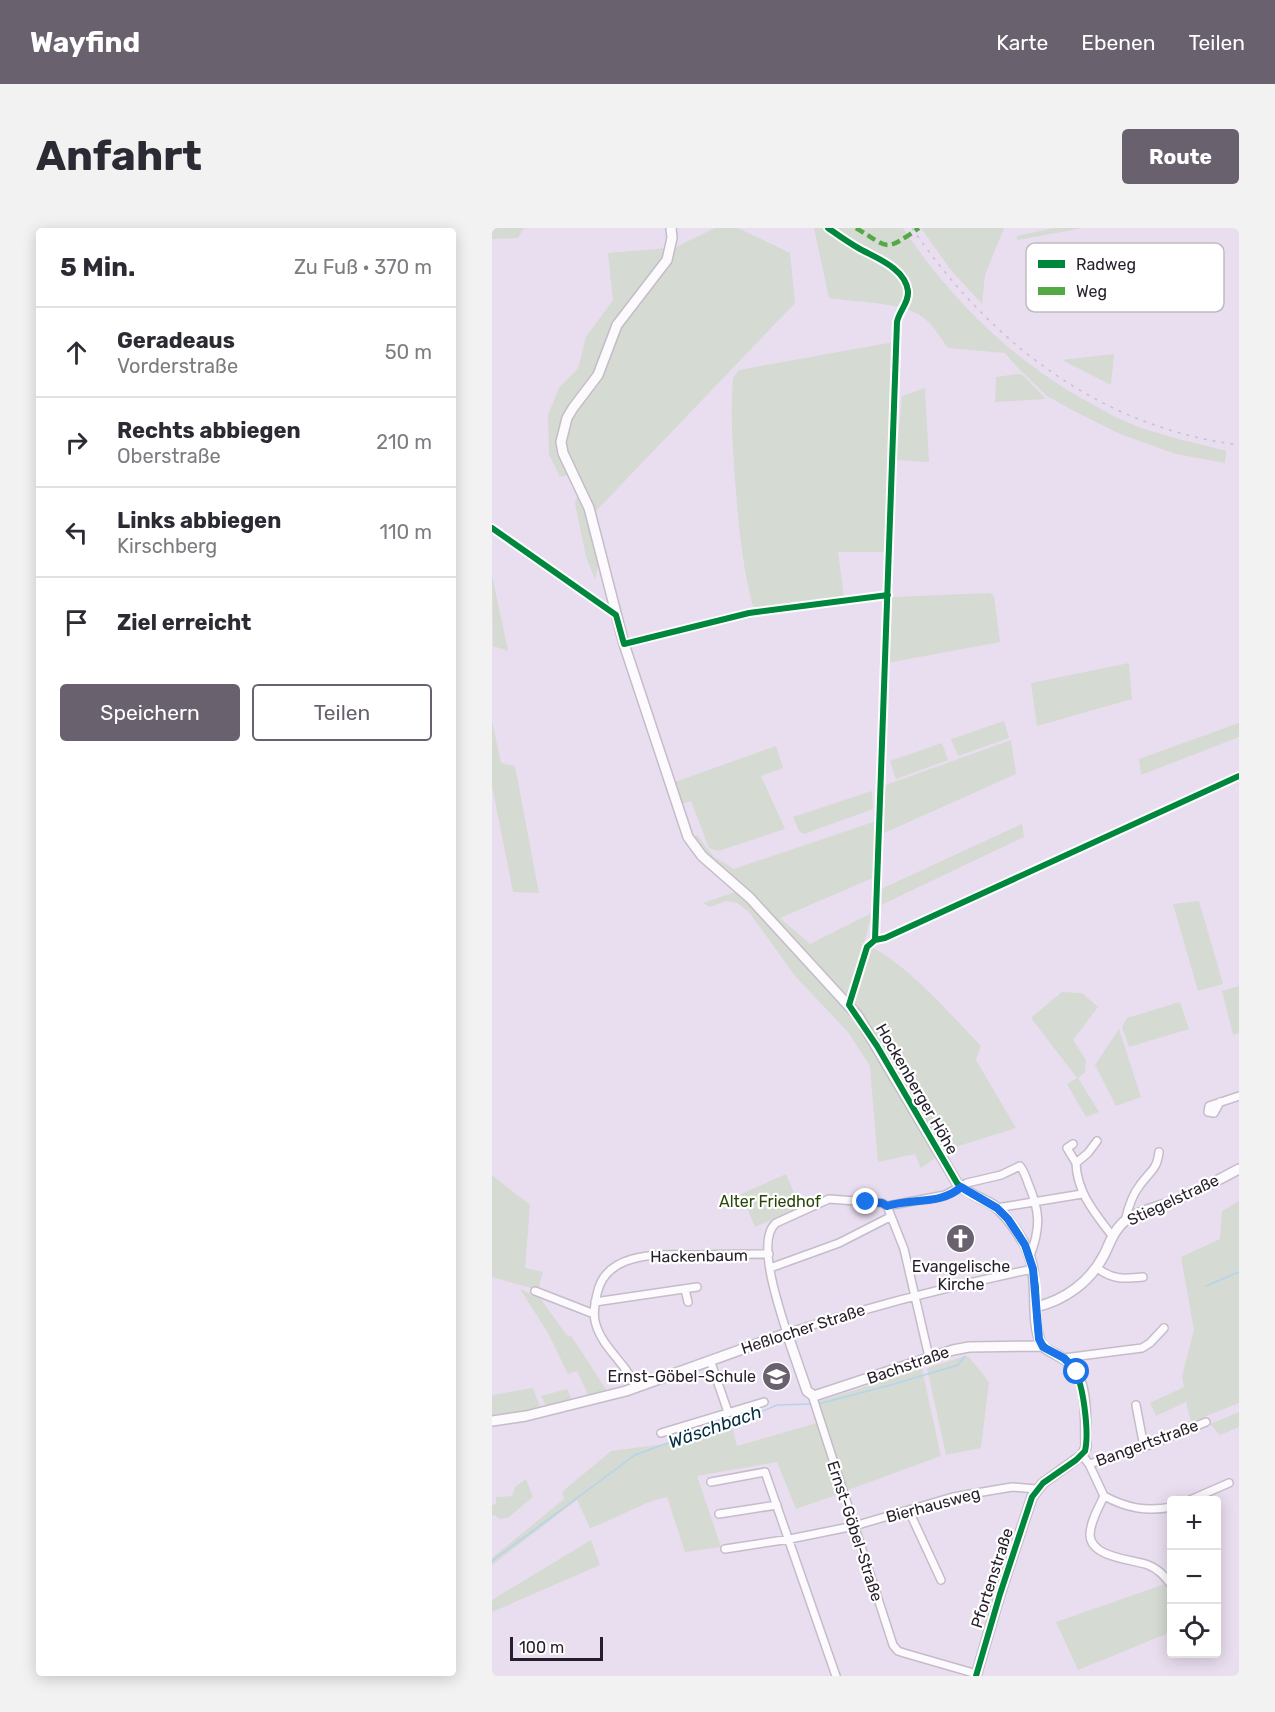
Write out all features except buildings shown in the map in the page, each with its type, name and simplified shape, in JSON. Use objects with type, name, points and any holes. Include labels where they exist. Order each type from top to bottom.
[{"type":"street","name":"Hockenberger Höhe","points":[[670,228],[671,247],[667,260],[617,325],[598,375],[567,418],[561,442],[563,453],[589,508],[624,644],[688,837],[702,856],[750,898],[858,1016],[961,1187]]},
{"type":"street","points":[[1220,1102],[1239,1096]]},
{"type":"street","points":[[1076,1163],[1088,1153],[1097,1140]]},
{"type":"street","points":[[1073,1144],[1066,1148],[1076,1163],[1076,1175],[1082,1194],[1113,1237]]},
{"type":"street","points":[[1125,1221],[1139,1185],[1158,1165],[1159,1152]]},
{"type":"street","points":[[787,1333],[770,1269],[768,1233],[772,1226],[824,1201],[835,1199],[882,1203],[887,1206],[937,1198],[952,1193],[967,1183],[1001,1175],[1020,1166],[1037,1202],[1038,1219],[1035,1244],[1030,1256]]},
{"type":"street","name":"Stiegelstraße","points":[[1036,1307],[1069,1294],[1097,1268],[1113,1237],[1125,1221],[1191,1193],[1239,1169]]},
{"type":"street","points":[[961,1187],[997,1208],[1014,1227],[1030,1256],[1037,1328],[1042,1346],[1064,1358],[1073,1366],[1080,1380],[1086,1446],[1082,1455],[1036,1489]]},
{"type":"street","points":[[997,1208],[1082,1194]]},
{"type":"street","points":[[887,1206],[904,1249],[929,1357]]},
{"type":"street","points":[[770,1269],[838,1243],[890,1216]]},
{"type":"street","name":"Hackenbaum","points":[[636,1388],[632,1377],[601,1335],[594,1314],[599,1285],[604,1275],[613,1267],[635,1259],[665,1255],[769,1254]]},
{"type":"street","points":[[1097,1268],[1121,1280],[1143,1277]]},
{"type":"street","name":"Heßlocher Straße","points":[[492,1421],[526,1416],[636,1388],[787,1333],[915,1295],[1033,1269]]},
{"type":"street","points":[[595,1302],[697,1287]]},
{"type":"street","points":[[685,1289],[688,1302]]},
{"type":"street","points":[[535,1292],[594,1314]]},
{"type":"street","points":[[1064,1358],[1142,1348],[1164,1328]]},
{"type":"street","name":"Ernst-Göbel-Straße","points":[[787,1333],[807,1391],[812,1397],[890,1640],[895,1649],[904,1653],[976,1675]]},
{"type":"street","name":"Bachstraße","points":[[812,1397],[929,1357],[969,1347],[1042,1346]]},
{"type":"street","points":[[710,1360],[728,1412]]},
{"type":"street","points":[[661,1432],[764,1402]]},
{"type":"street","points":[[1136,1405],[1144,1448]]},
{"type":"street","name":"Bangertstraße","points":[[1089,1464],[1144,1448],[1206,1422]]},
{"type":"street","points":[[1082,1455],[1089,1464],[1104,1496],[1129,1508],[1139,1510],[1167,1507]]},
{"type":"street","points":[[711,1482],[765,1472],[836,1676]]},
{"type":"street","points":[[1199,1496],[1229,1483]]},
{"type":"street","name":"Bierhausweg","points":[[725,1549],[855,1526],[953,1497],[1012,1487],[1036,1489]]},
{"type":"street","name":"Pfortenstraße","points":[[976,1675],[1000,1594],[1036,1489]]},
{"type":"street","points":[[1104,1496],[1092,1525],[1090,1537],[1095,1546],[1105,1554],[1149,1565],[1163,1573],[1167,1579]]},
{"type":"street","points":[[719,1514],[777,1505]]},
{"type":"street","points":[[909,1511],[941,1580]]},
{"type":"green space","points":[[492,228],[524,228],[518,238],[492,239]]},
{"type":"green space","points":[[715,228],[738,228],[790,253],[795,303],[595,512],[567,452],[565,438],[567,428],[577,409],[598,385],[618,331],[668,266],[676,247]]},
{"type":"green space","points":[[814,228],[903,228],[922,255],[963,304],[985,326],[1034,367],[1088,402],[1127,422],[1160,434],[1226,451],[1225,463],[1176,454],[1120,434],[1047,396],[1005,353],[948,348],[929,323],[912,311],[890,305],[829,298]]},
{"type":"green space","points":[[921,228],[1004,228],[985,275],[982,304],[950,269]]},
{"type":"green space","points":[[1054,228],[1083,228],[1017,240],[1017,236]]},
{"type":"green space","points":[[667,248],[663,259],[615,321],[591,379],[557,443],[559,457],[568,475],[560,477],[549,454],[548,415],[559,388],[578,368],[586,337],[613,300],[608,253]]},
{"type":"green space","points":[[894,342],[887,552],[838,552],[844,597],[757,608],[753,606],[744,564],[737,507],[732,435],[733,378],[739,370]]},
{"type":"green space","points":[[1114,354],[1111,385],[1062,360]]},
{"type":"green space","points":[[1023,375],[1046,399],[995,402],[996,377]]},
{"type":"green space","points":[[925,388],[929,462],[896,460],[902,396]]},
{"type":"green space","points":[[578,495],[589,519],[599,561],[595,579],[586,557],[575,503]]},
{"type":"green space","points":[[492,575],[508,651],[493,646]]},
{"type":"green space","points":[[990,593],[994,596],[1000,642],[887,663],[890,600],[893,597]]},
{"type":"green space","points":[[1129,663],[1132,699],[1037,726],[1031,683]]},
{"type":"green space","points":[[492,721],[501,763],[515,766],[539,893],[513,892],[492,786]]},
{"type":"green space","points":[[1004,721],[1009,738],[958,756],[951,739]]},
{"type":"green space","points":[[1239,723],[1239,737],[1141,775],[1139,759]]},
{"type":"green space","points":[[1011,740],[1016,774],[882,834],[883,786]]},
{"type":"green space","points":[[942,743],[948,760],[896,779],[890,761]]},
{"type":"green space","points":[[776,746],[783,768],[761,776],[785,829],[718,851],[709,848],[691,801],[678,805],[672,783]]},
{"type":"green space","points":[[872,791],[873,809],[804,834],[799,831],[793,817]]},
{"type":"green space","points":[[876,821],[875,877],[780,918],[810,944],[872,913],[864,943],[911,975],[981,1046],[976,1060],[1016,1128],[949,1149],[921,1168],[915,1154],[878,1162],[870,1066],[848,1032],[795,976],[749,912],[737,903],[726,901],[710,907],[703,903],[744,889],[709,858],[693,838],[697,835],[714,857],[734,869]]},
{"type":"green space","points":[[1022,824],[1024,837],[879,906],[881,889]]},
{"type":"green space","points":[[1199,901],[1223,984],[1198,991],[1173,904]]},
{"type":"green space","points":[[1239,986],[1239,1033],[1233,1035],[1222,991]]},
{"type":"green space","points":[[1062,992],[1082,993],[1098,1007],[1073,1040],[1086,1060],[1085,1072],[1078,1078],[1099,1112],[1086,1117],[1067,1084],[1077,1078],[1031,1018]]},
{"type":"green space","points":[[1180,1002],[1189,1029],[1129,1047],[1122,1027],[1127,1018]]},
{"type":"green space","points":[[1119,1029],[1141,1097],[1116,1106],[1095,1065]]},
{"type":"green space","name":"Alter Friedhof","points":[[786,1174],[800,1207],[755,1227],[741,1194]]},
{"type":"green space","points":[[492,1175],[530,1205],[525,1268],[543,1272],[538,1290],[492,1277]]},
{"type":"green space","points":[[1239,1201],[1239,1403],[1191,1422],[1186,1402],[1156,1416],[1150,1403],[1184,1387],[1182,1376],[1194,1330],[1181,1257],[1220,1239],[1222,1211]]},
{"type":"green space","points":[[520,1289],[540,1298],[566,1334],[572,1337],[607,1391],[588,1395],[577,1371],[568,1374],[548,1333]]},
{"type":"green space","points":[[965,1356],[969,1357],[989,1382],[981,1448],[946,1455],[927,1368]]},
{"type":"green space","points":[[922,1369],[941,1456],[845,1491],[817,1402]]},
{"type":"green space","points":[[533,1388],[541,1409],[492,1419],[492,1395]]},
{"type":"green space","points":[[567,1389],[572,1400],[547,1408],[541,1396]]},
{"type":"green space","points":[[1239,1412],[1239,1427],[1220,1435],[1210,1424]]},
{"type":"green space","points":[[817,1423],[839,1494],[796,1509],[777,1462],[697,1476],[721,1547],[685,1552],[667,1497],[647,1503],[590,1528],[577,1500],[492,1565],[492,1558],[564,1499],[562,1492],[611,1451],[686,1441],[732,1427],[737,1446]]},
{"type":"green space","points":[[526,1479],[533,1497],[509,1517],[499,1519],[495,1515],[492,1516],[492,1505],[496,1504],[496,1497],[512,1496],[515,1487]]},
{"type":"green space","points":[[591,1540],[600,1565],[492,1612],[492,1600]]},
{"type":"green space","points":[[1165,1584],[1167,1587],[1167,1634],[1078,1670],[1056,1622]]},
{"type":"waterway","name":"Wäschbach","points":[[1206,1286],[1239,1272]]},
{"type":"waterway","name":"Wäschbach","points":[[818,1404],[958,1365],[965,1356]]},
{"type":"waterway","name":"Wäschbach","points":[[492,1561],[635,1455],[720,1424],[747,1418],[777,1405],[810,1404]]},
{"type":"railway","points":[[912,228],[976,307],[1013,342],[1052,372],[1095,398],[1140,420],[1188,435],[1239,445]]},
{"type":"marked path","points":[[856,228],[887,245],[899,241],[919,228]]},
{"type":"cycle path","points":[[828,228],[896,270],[906,283],[908,291],[897,322],[875,940]]},
{"type":"cycle path","points":[[492,528],[616,615],[624,644],[749,613],[888,595]]},
{"type":"cycle path","points":[[976,1676],[1032,1497],[1043,1483],[1085,1451],[1086,1420],[1082,1393],[1071,1365],[1042,1344],[1039,1339],[1035,1278],[1030,1258],[1016,1230],[998,1209],[967,1192],[957,1183],[877,1046],[849,1005],[867,947],[875,940],[885,938],[1239,776]]},
{"type":"place","name":"Evangelische Kirche","points":[[961,1238]]},
{"type":"place","name":"Ernst-Göbel-Schule","points":[[777,1376]]},
{"type":"route","points":[[866,1202],[882,1203],[887,1206],[937,1198],[961,1187],[997,1208],[1014,1227],[1030,1256],[1036,1288],[1039,1339],[1043,1347],[1064,1358],[1077,1372]]}]
